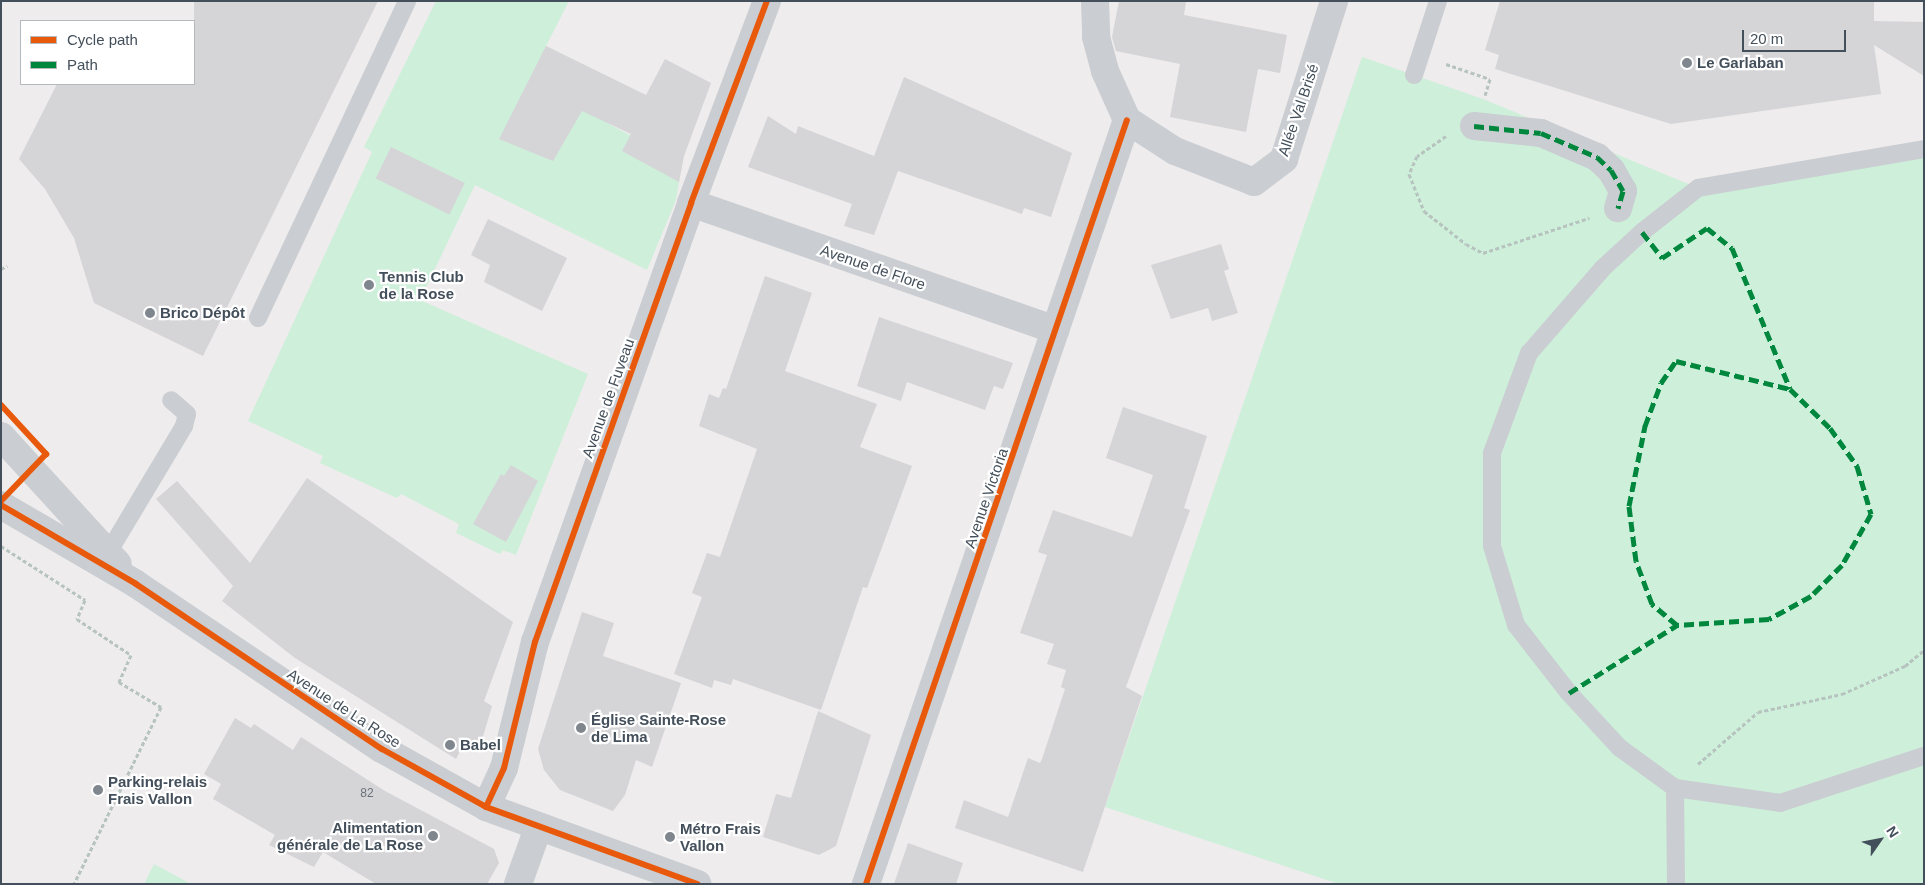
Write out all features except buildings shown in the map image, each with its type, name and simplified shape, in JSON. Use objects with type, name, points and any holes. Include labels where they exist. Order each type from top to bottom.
[{"type":"street","name":"Avenue de Fuveau","points":[[486,807],[504,768],[535,642],[690,203],[767,1]]},
{"type":"street","points":[[1095,1],[1096,37],[1104,71],[1127,120]]},
{"type":"street","name":"Allée Val Brisé","points":[[1127,120],[1175,151],[1254,182],[1284,158],[1334,1]]},
{"type":"street","name":"Avenue Victoria","points":[[866,884],[1127,120]]},
{"type":"street","points":[[1474,126],[1541,133],[1597,157],[1611,170],[1623,191],[1618,208]]},
{"type":"street","name":"Avenue de Flore","points":[[690,203],[1056,330]]},
{"type":"street","name":"Avenue de La Rose","points":[[1,436],[136,584]]},
{"type":"street","name":"Avenue de La Rose","points":[[1,505],[136,584],[382,749],[486,807],[538,828],[697,884]]},
{"type":"street","points":[[518,884],[538,828]]},
{"type":"lane","points":[[258,318],[407,1]]},
{"type":"lane","points":[[1414,75],[1422,56],[1438,1]]},
{"type":"lane","points":[[1924,150],[1698,188],[1603,268],[1529,353],[1492,453],[1492,546],[1516,625],[1569,693],[1620,748],[1675,788],[1780,803],[1924,756]]},
{"type":"lane","points":[[108,553],[184,426],[187,414],[171,400]]},
{"type":"lane","points":[[1675,788],[1676,884]]},
{"type":"path","points":[[1422,56],[1490,79],[1474,126],[1441,138],[1417,156],[1409,174],[1424,211],[1466,244],[1483,253],[1618,208]]},
{"type":"path","points":[[1,269],[7,266]]},
{"type":"path","points":[[1,546],[85,600],[77,619],[131,655],[119,682],[161,707],[74,884]]},
{"type":"path","points":[[1675,788],[1715,746],[1758,712],[1842,694],[1905,666],[1924,650]]},
{"type":"green space","name":"Tennis Club de la Rose","points":[[436,1],[569,1],[546,46],[628,87],[609,124],[682,163],[676,200],[647,270],[475,185],[420,300],[588,374],[516,555],[503,550],[500,554],[456,533],[459,524],[401,494],[397,498],[320,463],[323,456],[248,421],[372,152],[364,147]]},
{"type":"green space","points":[[1362,57],[1483,99],[1698,188],[1924,149],[1924,884],[1339,884],[1105,807]]},
{"type":"green space","points":[[154,864],[191,884],[144,884]]},
{"type":"marked path","points":[[1474,126],[1541,133],[1597,157],[1611,170],[1623,191],[1618,208]]},
{"type":"marked path","points":[[1642,232],[1662,258],[1707,228],[1732,248],[1790,389],[1830,428],[1857,466],[1871,514],[1842,565],[1811,596],[1769,619],[1677,625],[1652,604],[1636,561],[1629,506],[1645,426],[1661,383],[1676,361],[1790,389]]},
{"type":"marked path","points":[[1569,693],[1677,625]]},
{"type":"cycle path","points":[[486,807],[504,768],[535,642],[691,203],[767,1]]},
{"type":"cycle path","points":[[866,884],[1127,120]]},
{"type":"cycle path","points":[[1,405],[46,454],[1,501]]},
{"type":"cycle path","points":[[1,505],[136,584],[382,749],[486,807],[697,884]]},
{"type":"place","name":"Le Garlaban","points":[[1687,63]]},
{"type":"place","name":"Tennis Club de la Rose","points":[[369,285]]},
{"type":"place","name":"Brico Dépôt","points":[[150,313]]},
{"type":"place","name":"Église Sainte-Rose de Lima","points":[[581,728]]},
{"type":"place","name":"Babel","points":[[450,745]]},
{"type":"place","name":"Parking-relais Frais Vallon","points":[[98,790]]},
{"type":"place","name":"Alimentation générale de La Rose","points":[[433,836]]},
{"type":"place","name":"Métro Frais Vallon","points":[[670,837]]}]
